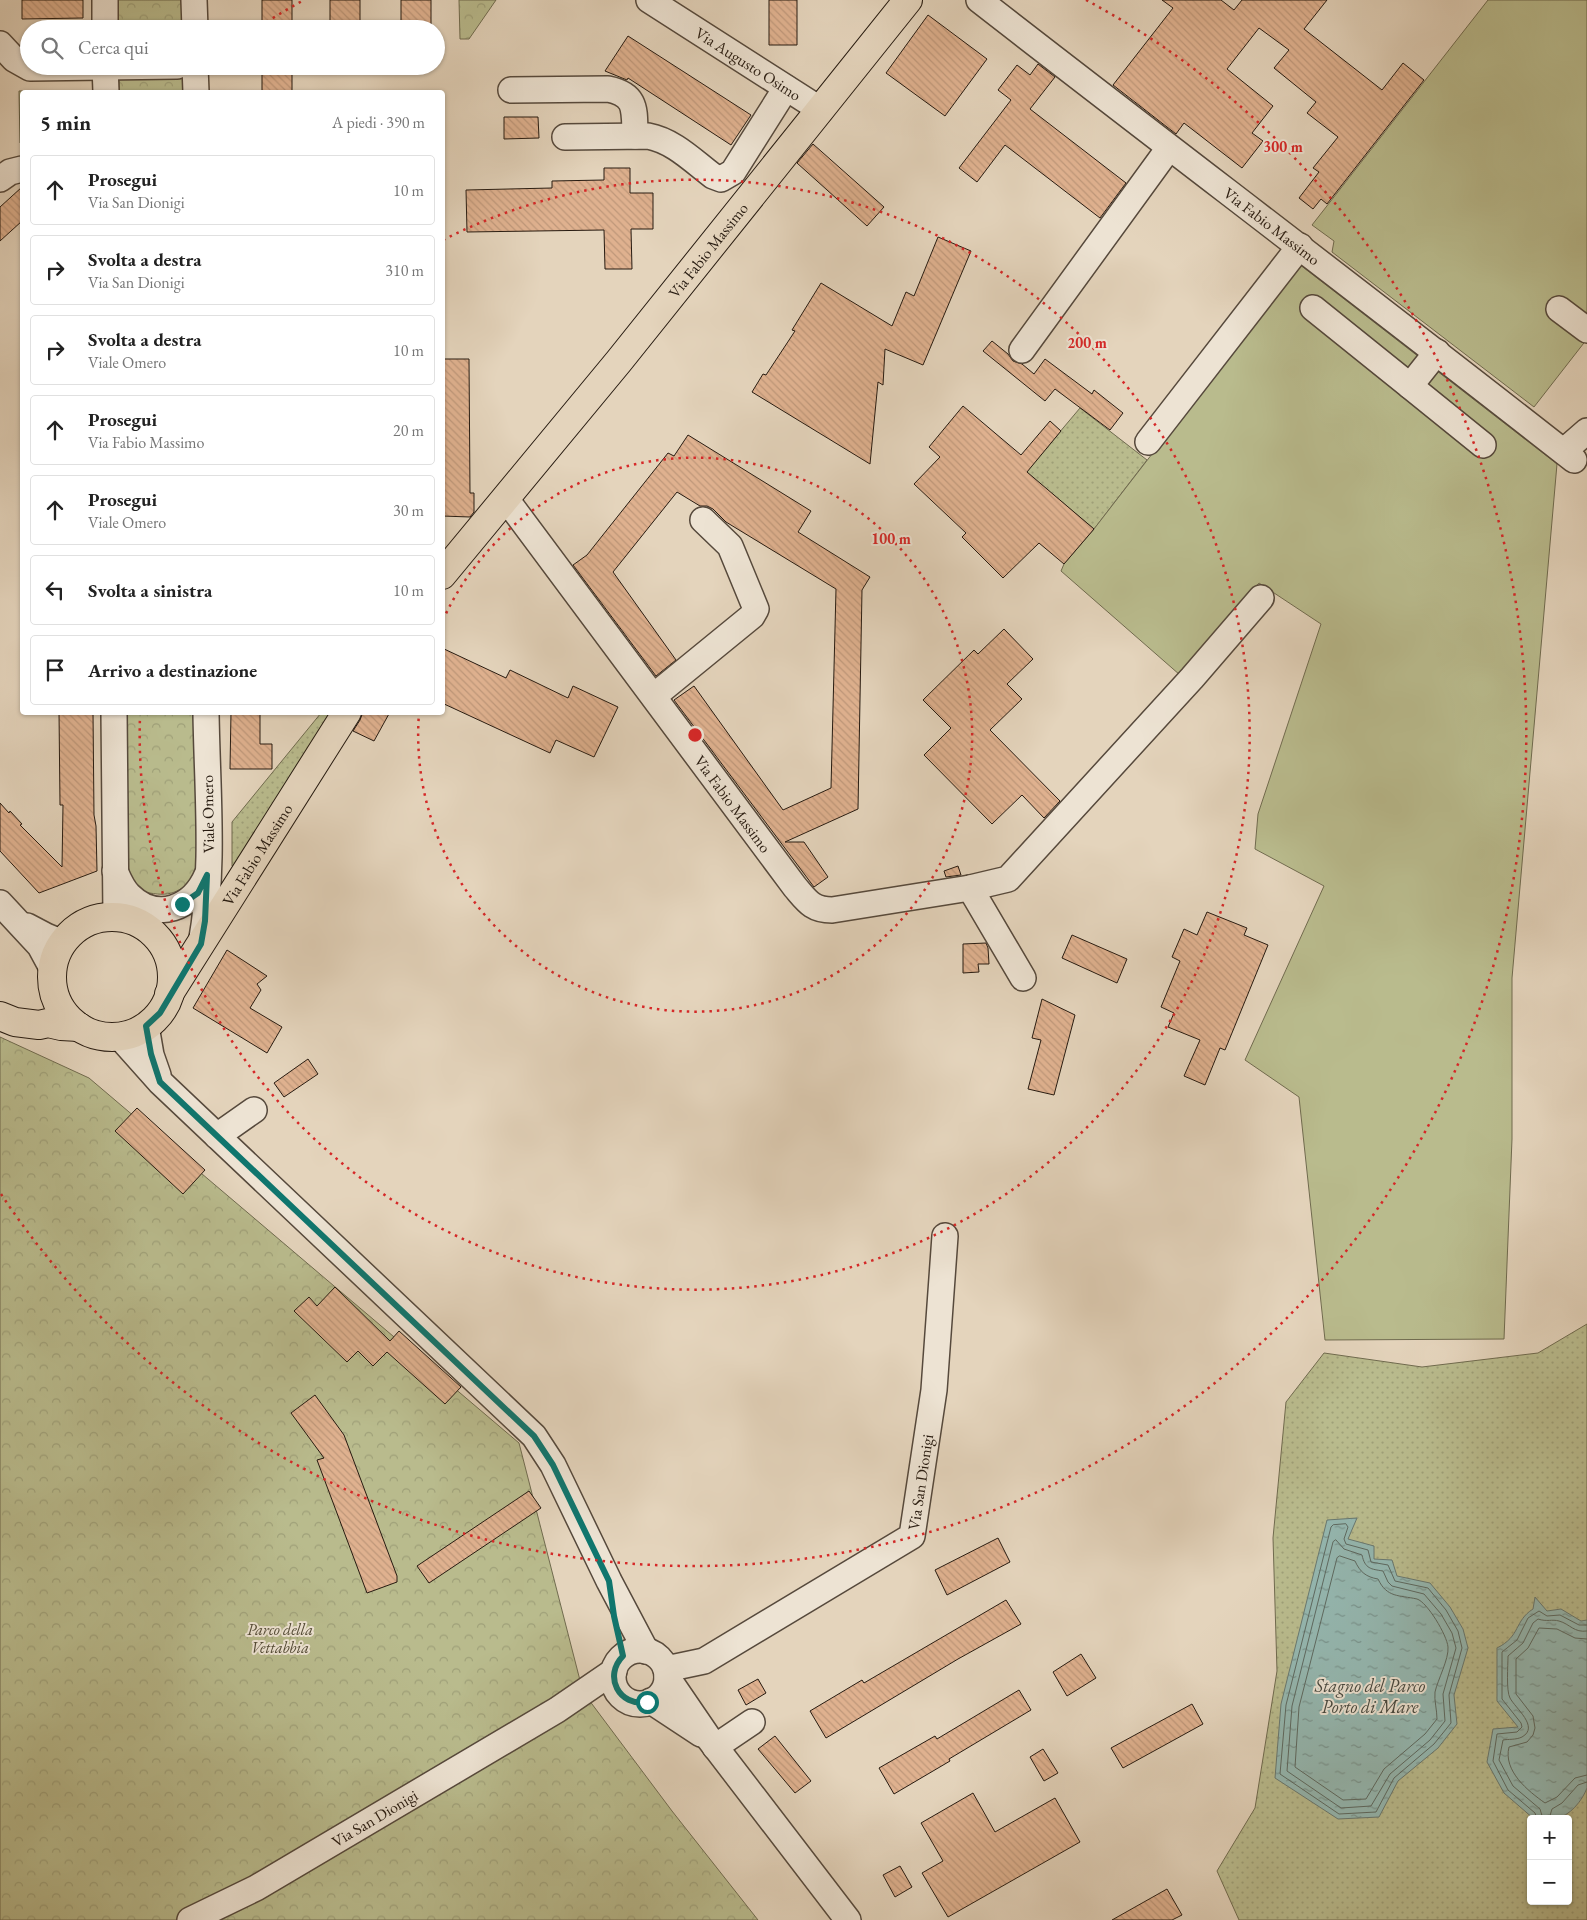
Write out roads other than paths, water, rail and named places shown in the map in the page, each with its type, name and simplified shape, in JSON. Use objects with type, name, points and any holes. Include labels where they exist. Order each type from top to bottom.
[{"type":"main road","name":"Via Fabio Massimo","points":[[445,571],[506,499],[908,0]]},
{"type":"main road","name":"Via Fabio Massimo","points":[[168,996],[345,715]]},
{"type":"main road","points":[[0,1016],[16,1022],[39,1025],[53,1012],[52,970],[57,953],[63,943],[77,928],[89,922],[102,918],[116,917],[129,920],[142,925],[162,944],[168,956],[171,983],[168,996],[160,1013],[146,1026],[119,1036],[98,1035],[53,1012]]},
{"type":"street","points":[[104,0],[105,20]]},
{"type":"street","points":[[194,0],[195,20]]},
{"type":"street","name":"Via Augusto Osimo","points":[[649,0],[821,110]]},
{"type":"street","name":"Via Fabio Massimo","points":[[979,0],[1169,148],[1437,352],[1568,460],[1587,431]]},
{"type":"street","points":[[0,44],[14,59],[20,62]]},
{"type":"street","points":[[105,75],[106,90]]},
{"type":"street","points":[[195,75],[196,90]]},
{"type":"street","points":[[566,136],[648,136],[661,138],[713,176],[721,179],[733,172],[786,88]]},
{"type":"street","points":[[511,90],[608,89],[618,91],[627,96],[632,102],[635,136]]},
{"type":"street","points":[[1022,350],[1169,148]]},
{"type":"street","points":[[0,179],[10,172],[20,170]]},
{"type":"street","points":[[1148,442],[1300,246]]},
{"type":"street","points":[[1313,308],[1483,445]]},
{"type":"street","points":[[1559,309],[1587,330]]},
{"type":"street","points":[[1410,386],[1437,352]]},
{"type":"street","name":"Via Fabio Massimo","points":[[506,499],[810,904],[821,910],[832,910],[970,888],[1008,879],[1192,678],[1261,598]]},
{"type":"street","points":[[654,696],[752,616],[756,609],[730,546],[703,520]]},
{"type":"street","points":[[114,715],[116,917]]},
{"type":"street","name":"Viale Omero","points":[[201,944],[205,921],[209,867],[206,715]]},
{"type":"street","points":[[115,871],[123,888],[136,901],[145,906],[164,909],[191,900],[198,893],[207,875]]},
{"type":"street","points":[[970,888],[1023,978]]},
{"type":"street","points":[[7,911],[46,936],[63,943]]},
{"type":"street","points":[[7,911],[40,946],[52,970]]},
{"type":"street","points":[[146,1026],[151,1054],[160,1082]]},
{"type":"street","points":[[119,1036],[160,1082],[534,1436],[553,1465],[609,1581],[625,1668],[628,1700],[640,1704],[651,1701],[663,1691],[666,1673]]},
{"type":"street","points":[[218,1136],[254,1110]]},
{"type":"street","name":"Via San Dionigi","points":[[666,1673],[704,1661],[912,1536],[934,1390],[945,1236]]},
{"type":"street","points":[[625,1668],[658,1657],[666,1673],[712,1744],[848,1920]]},
{"type":"street","name":"Via San Dionigi","points":[[190,1920],[256,1888],[625,1668]]},
{"type":"street","points":[[651,1701],[712,1744]]},
{"type":"street","points":[[712,1744],[752,1722]]},
{"type":"water","name":"Stagno del Parco Porto di Mare","points":[[1357,1518],[1348,1539],[1374,1546],[1374,1559],[1392,1560],[1397,1576],[1430,1583],[1450,1607],[1463,1629],[1468,1648],[1454,1695],[1457,1724],[1438,1748],[1398,1781],[1379,1817],[1338,1819],[1275,1778],[1281,1704],[1327,1520]]},
{"type":"water","points":[[1535,1597],[1547,1611],[1561,1609],[1581,1621],[1587,1620],[1587,1788],[1579,1803],[1566,1815],[1529,1815],[1504,1793],[1487,1762],[1493,1729],[1518,1727],[1497,1701],[1497,1648],[1510,1639],[1523,1618],[1533,1609]]},
{"type":"park label","name":"Parco della Vettabbia","points":[[280,1638]]}]
